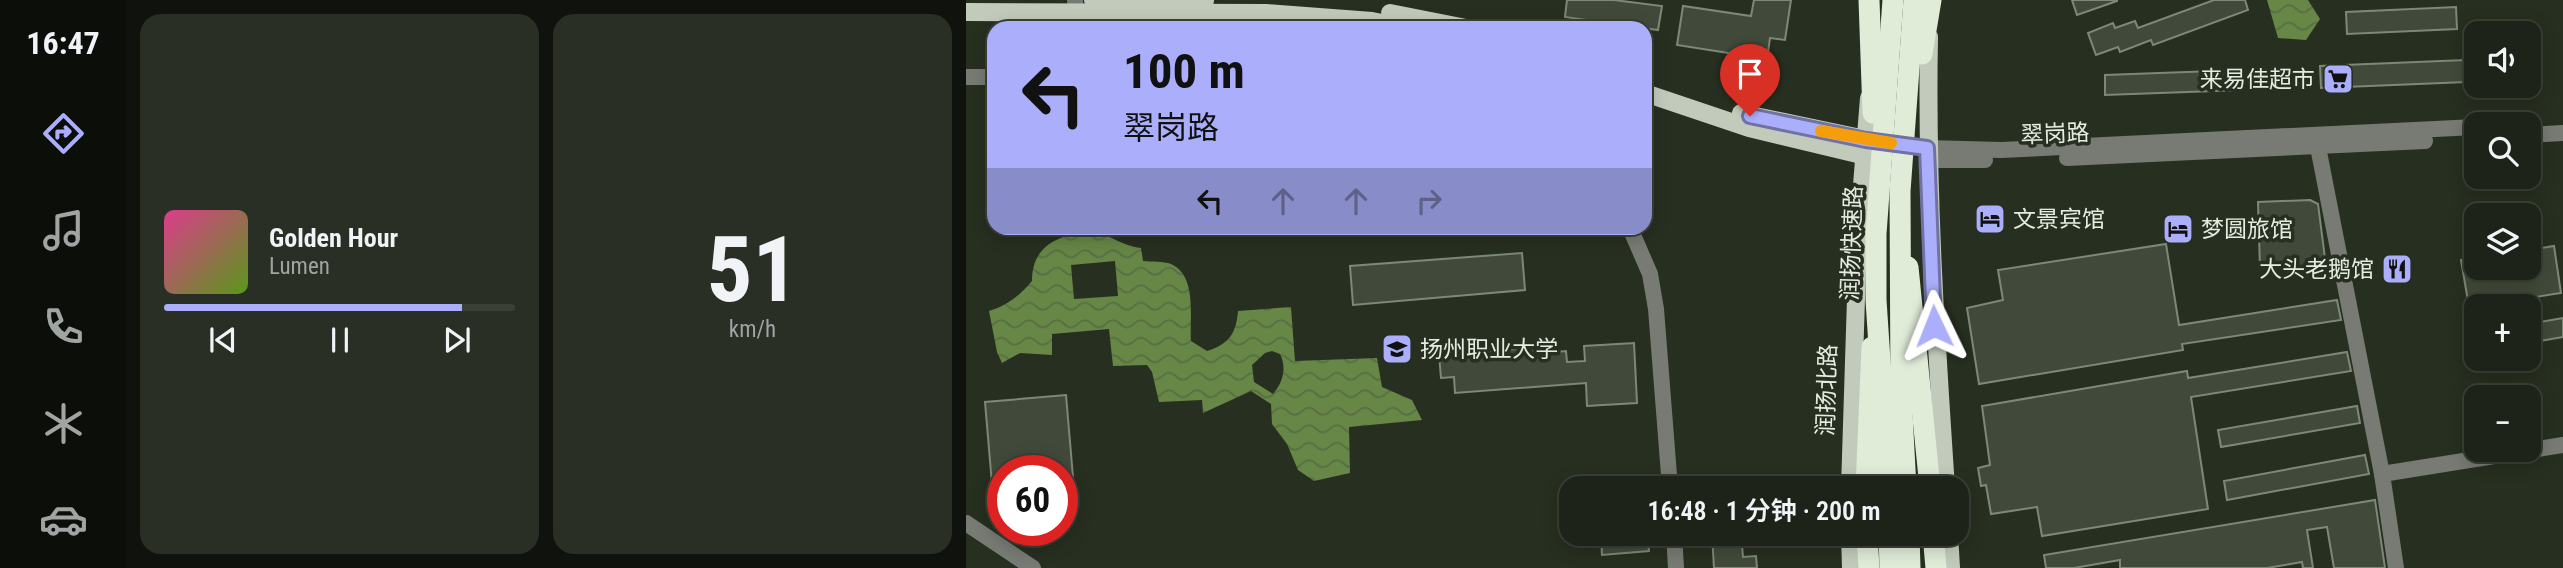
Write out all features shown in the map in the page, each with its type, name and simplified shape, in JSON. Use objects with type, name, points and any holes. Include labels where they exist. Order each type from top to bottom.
[{"type":"highway","points":[[1869,0],[1876,234]]},
{"type":"highway","name":"润扬快速路","points":[[1893,0],[1876,234],[1876,300],[1904,476]]},
{"type":"highway","name":"润扬快速路","points":[[1888,476],[1894,400],[1900,191],[1914,0]]},
{"type":"highway","points":[[1900,191],[1930,0]]},
{"type":"highway","points":[[1870,476],[1894,400]]},
{"type":"highway","points":[[1894,400],[1925,476]]},
{"type":"highway","points":[[1868,546],[1869,568]]},
{"type":"highway","points":[[1889,546],[1890,568]]},
{"type":"highway","points":[[1909,546],[1910,568]]},
{"type":"highway","points":[[1934,546],[1936,568]]},
{"type":"main road","points":[[1093,0],[1266,1],[1372,9],[1431,21]]},
{"type":"main road","name":"润扬北路","points":[[1850,476],[1849,426],[1865,149],[1878,0]]},
{"type":"main road","points":[[1930,0],[1927,154],[1934,326],[1945,476]]},
{"type":"main road","points":[[966,12],[1266,13],[1372,21]]},
{"type":"main road","name":"翠岗路","points":[[1652,83],[1750,116],[1865,149]]},
{"type":"main road","name":"翠岗路","points":[[1652,95],[1749,128],[1865,149],[1927,154]]},
{"type":"main road","points":[[1850,546],[1851,568]]},
{"type":"main road","points":[[1950,546],[1951,568]]},
{"type":"street","points":[[966,77],[987,77]]},
{"type":"street","points":[[2541,124],[2563,123]]},
{"type":"street","name":"翠岗路","points":[[1927,154],[2464,128]]},
{"type":"street","points":[[2541,134],[2563,133]]},
{"type":"street","name":"翠岗路","points":[[1927,154],[2119,157],[2464,139]]},
{"type":"street","points":[[2318,147],[2382,474],[2396,568]]},
{"type":"street","points":[[1633,235],[1650,274],[1656,309],[1669,476]]},
{"type":"street","points":[[2382,474],[2563,445]]},
{"type":"street","points":[[966,523],[1023,565]]},
{"type":"street","points":[[1675,546],[1676,568]]},
{"type":"water","points":[[2267,0],[2308,0],[2320,19],[2306,40],[2278,38]]},
{"type":"water","points":[[1103,235],[1141,248],[1143,261],[1168,263],[1180,270],[1189,288],[1191,341],[1207,351],[1221,345],[1230,337],[1238,311],[1291,307],[1295,361],[1377,358],[1382,387],[1412,400],[1422,420],[1349,427],[1350,473],[1314,481],[1298,470],[1287,444],[1272,424],[1271,404],[1251,391],[1203,413],[1202,400],[1159,402],[1152,372],[1147,365],[1113,366],[1109,329],[1052,334],[1052,355],[1020,353],[1002,363],[997,352],[989,311],[1002,306],[1022,291],[1032,281],[1036,259],[1042,251],[1066,236]],"holes":[[[1115,261],[1118,296],[1074,299],[1071,265]],[[1272,351],[1280,354],[1283,370],[1273,394],[1254,382],[1252,365],[1265,353]]]},
{"type":"building","points":[[1567,0],[1614,0],[1662,6],[1658,30],[1652,29],[1652,21],[1594,21],[1565,17]]},
{"type":"building","points":[[1754,0],[1791,0],[1785,40],[1770,38],[1767,59],[1677,45],[1683,6],[1751,16]]},
{"type":"building","points":[[2072,0],[2117,0],[2117,1],[2077,15]]},
{"type":"building","points":[[2214,0],[2245,0],[2248,10],[2153,45],[2151,40],[2120,52],[2118,47],[2096,55],[2088,33],[2113,23],[2115,28],[2135,21],[2138,28]]},
{"type":"building","points":[[2456,7],[2457,29],[2347,34],[2346,12]]},
{"type":"building","points":[[2464,60],[2464,82],[2321,88],[2320,66]]},
{"type":"building","points":[[2241,70],[2242,90],[2105,95],[2105,75]]},
{"type":"building","points":[[2310,200],[2318,204],[2326,266],[2260,268],[2258,202]]},
{"type":"building","points":[[2166,244],[2179,325],[2337,300],[2341,320],[2182,344],[2183,350],[1979,384],[1967,308],[2003,300],[1998,270]]},
{"type":"building","points":[[2554,246],[2561,293],[2541,296],[2467,294],[2464,280],[2541,280],[2541,248]]},
{"type":"building","points":[[1522,253],[1525,290],[1353,305],[1350,266]]},
{"type":"building","points":[[2563,318],[2563,337],[2541,341],[2541,322]]},
{"type":"building","points":[[1634,343],[1637,403],[1587,406],[1586,383],[1455,393],[1454,377],[1441,378],[1439,355],[1555,346],[1556,352],[1566,351],[1567,362],[1585,361],[1584,346]]},
{"type":"building","points":[[2347,352],[2351,371],[2191,397],[2208,509],[2042,536],[2037,507],[1991,514],[1986,485],[1981,486],[1978,468],[1990,465],[1982,406],[2187,371],[2188,378]]},
{"type":"building","points":[[1066,395],[1071,455],[990,455],[985,402]]},
{"type":"building","points":[[2357,406],[2360,423],[2221,447],[2218,430]]},
{"type":"building","points":[[2365,455],[2369,474],[2227,500],[2224,481]]},
{"type":"building","points":[[2375,500],[2385,568],[2334,568],[2327,527],[2307,530],[2313,568],[2303,568],[2302,562],[2267,568],[2120,568],[2120,560],[2074,568],[2046,568],[2044,555]]},
{"type":"building","points":[[1602,546],[1648,546],[1649,551],[1602,555]]},
{"type":"building","points":[[1713,546],[1742,546],[1743,557],[1756,556],[1757,568],[1714,568]]},
{"type":"slow traffic","points":[[1821,131],[1891,143]]},
{"type":"place","name":"来易佳超市","points":[[2338,79]]},
{"type":"place","name":"文景宾馆","points":[[1990,219]]},
{"type":"place","name":"梦圆旅馆","points":[[2178,229]]},
{"type":"place","name":"大头老鹅馆","points":[[2397,269]]},
{"type":"place","name":"扬州职业大学","points":[[1397,349]]},
{"type":"route","points":[[1750,116],[1866,140],[1927,148],[1934,326]]}]
